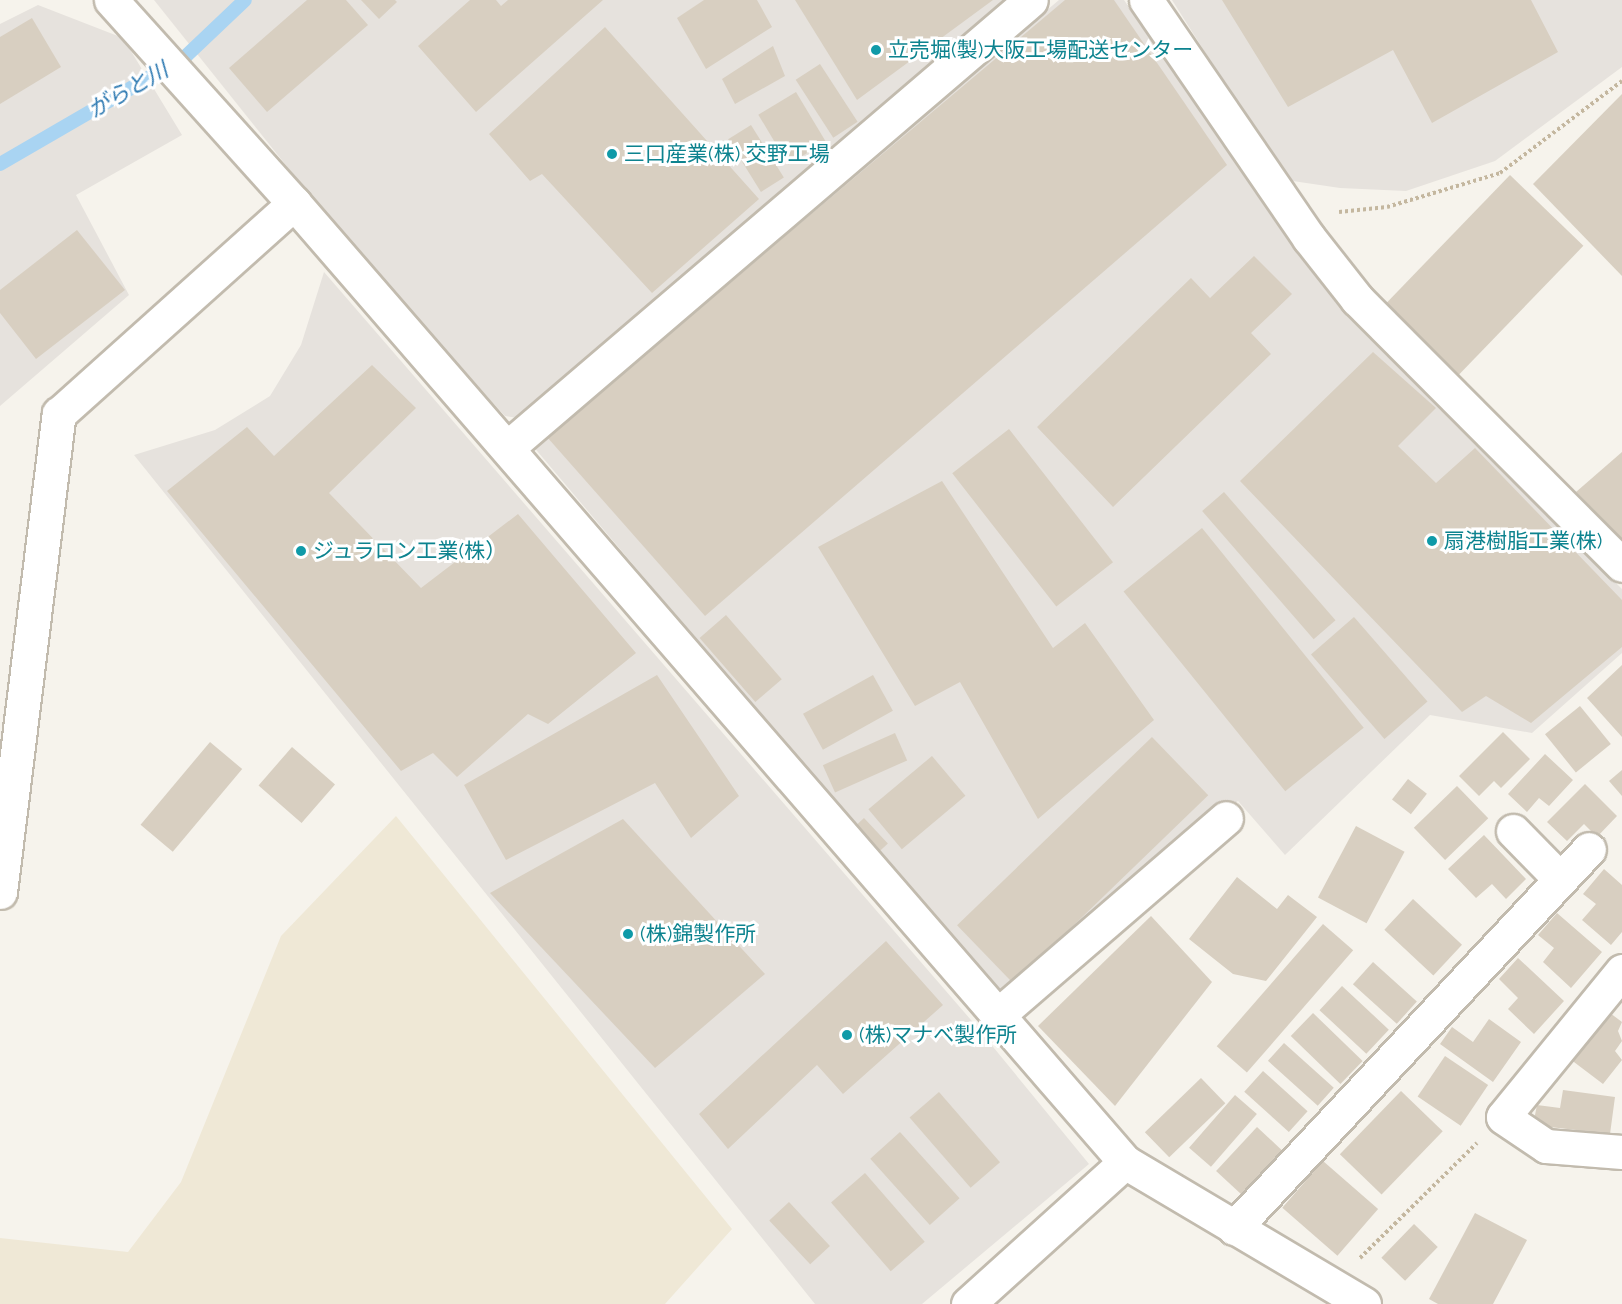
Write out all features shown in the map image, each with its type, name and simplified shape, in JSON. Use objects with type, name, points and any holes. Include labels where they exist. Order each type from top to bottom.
[{"type":"street","points":[[111,0],[140,28],[294,203],[1125,1162],[1364,1304]]},
{"type":"street","points":[[507,448],[1031,0]]},
{"type":"street","points":[[1146,0],[1303,229],[1357,299],[1622,565]]},
{"type":"street","points":[[0,892],[59,414],[294,203]]},
{"type":"street","points":[[998,1015],[1226,818]]},
{"type":"street","points":[[1514,831],[1560,879]]},
{"type":"street","points":[[1234,1228],[1589,849]]},
{"type":"street","points":[[1622,971],[1503,1117],[1546,1146],[1622,1152]]},
{"type":"street","points":[[970,1303],[1125,1162]]},
{"type":"path","points":[[1303,229],[1387,207],[1500,173],[1622,81]]},
{"type":"path","points":[[1332,1285],[1503,1117]]},
{"type":"shaded area","points":[[154,0],[1009,0],[525,419],[505,416],[364,263]]},
{"type":"shaded area","points":[[1059,0],[1124,0],[1289,239],[1378,345],[1622,589],[1622,653],[1532,733],[1430,715],[1285,855],[1238,801],[999,997],[532,445]]},
{"type":"shaded area","points":[[1172,0],[1622,0],[1622,67],[1495,161],[1406,191],[1340,188],[1286,180]]},
{"type":"shaded area","points":[[38,5],[123,38],[182,135],[76,195],[129,295],[0,406],[0,24]]},
{"type":"shaded area","points":[[324,272],[971,1020],[1089,1164],[922,1304],[815,1304],[134,455],[215,430],[270,396],[301,345]]},
{"type":"shaded area","points":[[396,816],[732,1229],[665,1304],[0,1304],[0,1238],[128,1252],[181,1182],[281,936]]},
{"type":"building","points":[[307,0],[346,0],[368,25],[267,112],[229,68]]},
{"type":"building","points":[[361,0],[395,0],[397,2],[379,19]]},
{"type":"building","points":[[470,0],[496,0],[501,6],[508,0],[603,0],[476,112],[418,46]]},
{"type":"building","points":[[704,0],[757,0],[772,27],[706,69],[677,18]]},
{"type":"building","name":"立売堀(製)大阪工場配送センター","points":[[795,0],[993,0],[857,100]]},
{"type":"building","points":[[1065,0],[1114,0],[1227,165],[705,616],[547,437]]},
{"type":"building","points":[[1222,0],[1531,0],[1558,52],[1432,123],[1393,50],[1288,107]]},
{"type":"building","points":[[32,18],[61,67],[0,104],[0,37]]},
{"type":"building","name":"三口産業(株) 交野工場","points":[[605,27],[759,199],[652,293],[542,174],[530,181],[489,134]]},
{"type":"building","points":[[773,46],[785,76],[735,104],[722,79]]},
{"type":"building","points":[[820,64],[858,122],[833,138],[796,80]]},
{"type":"building","points":[[796,92],[826,142],[788,164],[758,115]]},
{"type":"building","points":[[1622,94],[1622,276],[1533,184]]},
{"type":"building","points":[[751,125],[784,178],[761,192],[728,139]]},
{"type":"building","points":[[1510,175],[1583,246],[1457,377],[1384,306]]},
{"type":"building","points":[[77,230],[125,290],[36,359],[0,313],[0,290]]},
{"type":"building","points":[[1254,256],[1292,294],[1251,333],[1271,354],[1113,507],[1037,427],[1191,278],[1210,298]]},
{"type":"building","name":"扇港樹脂工業(株)","points":[[1373,352],[1436,408],[1398,446],[1436,483],[1475,448],[1622,600],[1622,647],[1531,723],[1486,696],[1462,712],[1240,481]]},
{"type":"building","name":"ジュラロン工業(株）","points":[[372,365],[416,408],[329,493],[421,588],[518,514],[636,653],[548,724],[528,714],[457,777],[433,753],[401,771],[167,491],[247,427],[274,456]]},
{"type":"building","points":[[1009,429],[1113,562],[1056,607],[952,473]]},
{"type":"building","points":[[1622,452],[1622,539],[1576,492]]},
{"type":"building","points":[[942,481],[1053,648],[1085,623],[1154,720],[1038,819],[960,682],[915,706],[818,547]]},
{"type":"building","points":[[1224,492],[1336,620],[1314,639],[1202,511]]},
{"type":"building","points":[[1202,528],[1364,728],[1285,791],[1124,592]]},
{"type":"building","points":[[726,615],[782,679],[755,702],[700,638]]},
{"type":"building","points":[[1354,617],[1427,702],[1384,739],[1311,654]]},
{"type":"building","points":[[1622,665],[1622,737],[1587,698]]},
{"type":"building","points":[[657,675],[739,796],[691,838],[655,783],[506,860],[464,785]]},
{"type":"building","points":[[873,675],[893,711],[823,750],[803,714]]},
{"type":"building","points":[[1580,706],[1611,744],[1576,772],[1545,734]]},
{"type":"building","points":[[1503,732],[1530,759],[1501,788],[1494,781],[1479,796],[1459,776]]},
{"type":"building","points":[[895,733],[907,760],[835,793],[823,765]]},
{"type":"building","points":[[1152,737],[1208,795],[1013,984],[957,925]]},
{"type":"building","points":[[210,742],[242,769],[173,852],[141,825]]},
{"type":"building","points":[[292,747],[335,784],[302,823],[259,785]]},
{"type":"building","points":[[1545,754],[1573,780],[1549,806],[1539,798],[1527,812],[1508,794]]},
{"type":"building","points":[[932,756],[965,796],[902,849],[868,809]]},
{"type":"building","points":[[1622,770],[1622,796],[1609,781]]},
{"type":"building","points":[[1408,779],[1427,794],[1411,814],[1392,799]]},
{"type":"building","points":[[1585,784],[1617,816],[1597,837],[1584,824],[1567,841],[1547,822]]},
{"type":"building","points":[[1457,786],[1488,818],[1445,860],[1414,828]]},
{"type":"building","points":[[864,818],[888,844],[875,856],[851,830]]},
{"type":"building","name":"(株)錦製作所","points":[[623,819],[765,974],[655,1068],[490,893]]},
{"type":"building","points":[[1356,826],[1405,852],[1367,923],[1318,898]]},
{"type":"building","points":[[1484,835],[1526,879],[1506,899],[1492,884],[1476,898],[1448,869]]},
{"type":"building","points":[[1604,869],[1622,885],[1622,932],[1611,945],[1582,920],[1596,904],[1583,894]]},
{"type":"building","points":[[1237,877],[1277,909],[1288,895],[1317,917],[1266,981],[1233,974],[1189,939]]},
{"type":"building","points":[[1413,899],[1462,945],[1433,975],[1384,930]]},
{"type":"building","points":[[1557,913],[1602,952],[1571,988],[1543,962],[1554,948],[1538,935]]},
{"type":"building","points":[[1151,916],[1212,982],[1115,1106],[1038,1026]]},
{"type":"building","points":[[1323,924],[1353,950],[1247,1073],[1217,1046]]},
{"type":"building","name":"(株)マナべ製作所","points":[[886,941],[943,1005],[843,1094],[817,1065],[728,1149],[699,1114]]},
{"type":"building","points":[[1518,958],[1564,1001],[1534,1034],[1508,1009],[1518,998],[1499,979]]},
{"type":"building","points":[[1373,962],[1417,1001],[1397,1024],[1353,984]]},
{"type":"building","points":[[1342,986],[1389,1030],[1366,1054],[1319,1010]]},
{"type":"building","points":[[1606,1010],[1622,1022],[1618,1031],[1622,1041],[1615,1051],[1622,1060],[1603,1084],[1570,1059]]},
{"type":"building","points":[[1313,1013],[1363,1061],[1340,1084],[1291,1036]]},
{"type":"building","points":[[1489,1019],[1521,1042],[1493,1082],[1440,1044],[1452,1027],[1473,1042]]},
{"type":"building","points":[[1284,1043],[1334,1088],[1318,1106],[1268,1061]]},
{"type":"building","points":[[1445,1056],[1488,1085],[1461,1126],[1418,1097]]},
{"type":"building","points":[[1263,1071],[1308,1111],[1289,1132],[1244,1092]]},
{"type":"building","points":[[1201,1078],[1225,1103],[1169,1157],[1145,1132]]},
{"type":"building","points":[[1563,1090],[1615,1097],[1610,1134],[1533,1125],[1537,1105],[1560,1108]]},
{"type":"building","points":[[1401,1091],[1443,1131],[1382,1195],[1340,1154]]},
{"type":"building","points":[[939,1092],[1000,1162],[971,1188],[910,1118]]},
{"type":"building","points":[[1235,1095],[1257,1114],[1211,1167],[1189,1148]]},
{"type":"building","points":[[1257,1127],[1282,1150],[1241,1194],[1216,1171]]},
{"type":"building","points":[[900,1132],[960,1198],[930,1225],[870,1159]]},
{"type":"building","points":[[1323,1161],[1378,1209],[1337,1256],[1282,1208]]},
{"type":"building","points":[[865,1173],[925,1242],[891,1271],[831,1203]]},
{"type":"building","points":[[789,1202],[830,1246],[810,1264],[769,1220]]},
{"type":"building","points":[[1475,1213],[1527,1240],[1493,1304],[1438,1304],[1429,1299]]},
{"type":"building","points":[[1414,1224],[1438,1247],[1405,1281],[1381,1258]]},
{"type":"waterway","name":"がらと川","points":[[0,164],[186,56],[245,0]]},
{"type":"place","name":"立売堀(製)大阪工場配送センター","points":[[876,50]]},
{"type":"place","name":"三口産業(株) 交野工場","points":[[612,154]]},
{"type":"place","name":"扇港樹脂工業(株)","points":[[1432,541]]},
{"type":"place","name":"ジュラロン工業(株）","points":[[301,551]]},
{"type":"place","name":"(株)錦製作所","points":[[628,934]]},
{"type":"place","name":"(株)マナべ製作所","points":[[847,1035]]}]
